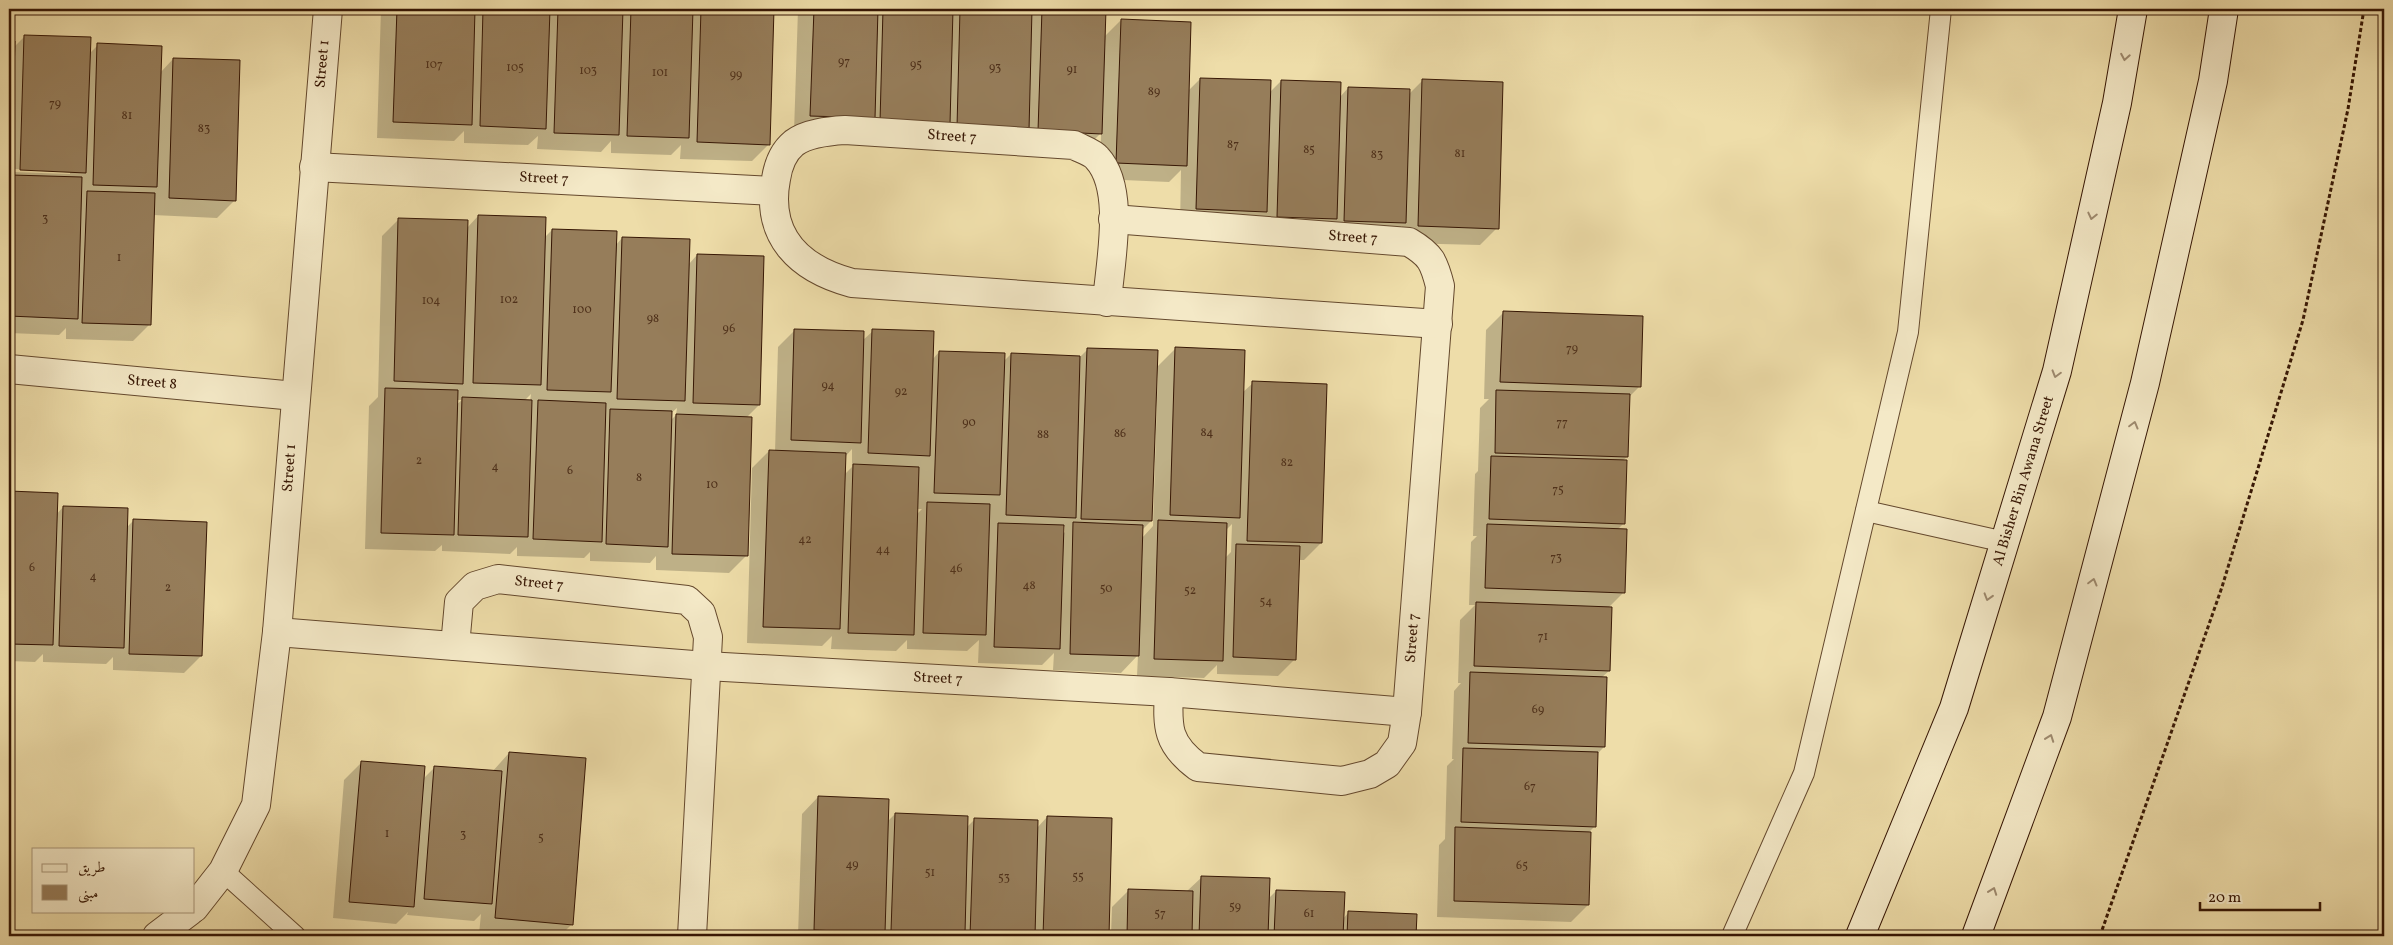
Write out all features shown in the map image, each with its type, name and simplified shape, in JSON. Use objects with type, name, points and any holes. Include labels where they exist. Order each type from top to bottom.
[{"type":"street","name":"Street 1","points":[[195,907],[223,871],[256,805],[277,632],[328,9]]},
{"type":"street","name":"Al Bisher Bin Awana Street","points":[[1860,936],[1954,708],[2057,371],[2117,103],[2134,9]]},
{"type":"street","points":[[1976,936],[2058,717],[2145,383],[2212,81],[2224,9]]},
{"type":"street","name":"Street 7","points":[[1107,302],[1114,194],[1108,174],[1096,157],[1074,145],[845,130],[822,132],[794,143],[779,163],[773,191],[776,221],[784,240],[802,261],[828,277],[852,283],[1107,302],[1438,324]]},
{"type":"street","name":"Street 7","points":[[314,167],[773,191]]},
{"type":"street","name":"Street 7","points":[[1113,220],[1409,242],[1425,252],[1435,265],[1440,286],[1407,712],[1402,743],[1387,764],[1370,774],[1342,781],[1198,767],[1182,755],[1172,740],[1167,720],[1169,692]]},
{"type":"street","name":"Street 8","points":[[9,369],[295,396]]},
{"type":"street","name":"Street 7","points":[[455,646],[460,602],[475,586],[498,579],[687,600],[701,614],[708,637],[692,936]]},
{"type":"street","name":"Street 7","points":[[277,632],[706,666],[1169,692],[1407,712]]},
{"type":"street","points":[[157,936],[189,912]]},
{"type":"lane","points":[[1732,936],[1804,773],[1908,332],[1941,9]]},
{"type":"lane","points":[[1866,511],[2005,542]]},
{"type":"lane","points":[[223,871],[295,936]]},
{"type":"path","points":[[2100,936],[2222,587],[2303,320],[2348,109],[2364,9]]},
{"type":"building","points":[[397,9],[475,9],[472,125],[393,122]]},
{"type":"building","points":[[483,9],[550,9],[546,129],[480,126]]},
{"type":"building","points":[[558,9],[623,9],[619,135],[554,133]]},
{"type":"building","points":[[631,9],[693,9],[689,138],[627,136]]},
{"type":"building","points":[[701,9],[774,9],[770,145],[697,142]]},
{"type":"building","points":[[814,9],[878,9],[875,118],[810,116]]},
{"type":"building","points":[[883,9],[953,9],[950,124],[880,122]]},
{"type":"building","points":[[960,9],[1032,9],[1029,130],[957,127]]},
{"type":"building","points":[[1042,9],[1106,9],[1102,134],[1038,131]]},
{"type":"building","points":[[1121,19],[1191,22],[1187,166],[1116,163]]},
{"type":"building","points":[[24,35],[91,37],[86,173],[20,170]]},
{"type":"building","points":[[9,41],[15,41],[11,166],[9,166]]},
{"type":"building","points":[[97,43],[162,46],[157,187],[93,185]]},
{"type":"building","points":[[173,58],[240,60],[236,201],[169,198]]},
{"type":"building","points":[[1200,78],[1271,80],[1267,212],[1196,209]]},
{"type":"building","points":[[1422,79],[1503,82],[1499,229],[1418,226]]},
{"type":"building","points":[[1281,80],[1341,82],[1337,219],[1277,217]]},
{"type":"building","points":[[1348,87],[1410,89],[1406,223],[1344,221]]},
{"type":"building","points":[[11,175],[82,177],[78,319],[9,316]]},
{"type":"building","points":[[87,191],[155,193],[151,325],[82,323]]},
{"type":"building","points":[[478,215],[546,217],[541,385],[473,383]]},
{"type":"building","points":[[398,218],[468,220],[463,384],[394,381]]},
{"type":"building","points":[[552,229],[617,231],[611,392],[547,390]]},
{"type":"building","points":[[622,237],[690,239],[685,401],[617,399]]},
{"type":"building","points":[[697,254],[764,256],[760,405],[693,403]]},
{"type":"building","points":[[1503,311],[1643,316],[1641,387],[1500,382]]},
{"type":"building","points":[[794,329],[864,331],[861,443],[791,440]]},
{"type":"building","points":[[872,329],[934,331],[930,456],[868,453]]},
{"type":"building","points":[[1175,347],[1245,350],[1240,518],[1170,515]]},
{"type":"building","points":[[1087,348],[1158,350],[1152,521],[1081,519]]},
{"type":"building","points":[[939,351],[1005,353],[1000,495],[934,493]]},
{"type":"building","points":[[1011,353],[1080,356],[1076,518],[1006,515]]},
{"type":"building","points":[[1252,381],[1327,384],[1322,543],[1247,541]]},
{"type":"building","points":[[385,388],[458,390],[454,535],[381,533]]},
{"type":"building","points":[[1496,390],[1630,394],[1628,457],[1495,453]]},
{"type":"building","points":[[462,397],[532,400],[528,537],[458,535]]},
{"type":"building","points":[[538,400],[606,403],[602,542],[533,539]]},
{"type":"building","points":[[610,409],[672,411],[668,547],[606,544]]},
{"type":"building","points":[[676,414],[752,417],[748,556],[672,554]]},
{"type":"building","points":[[769,450],[846,453],[840,629],[763,627]]},
{"type":"building","points":[[1491,456],[1627,460],[1625,524],[1489,519]]},
{"type":"building","points":[[853,464],[919,467],[914,635],[848,633]]},
{"type":"building","points":[[9,491],[58,493],[53,645],[9,644]]},
{"type":"building","points":[[927,502],[990,504],[986,635],[923,633]]},
{"type":"building","points":[[63,506],[128,508],[124,648],[59,646]]},
{"type":"building","points":[[133,519],[207,522],[202,656],[129,654]]},
{"type":"building","points":[[1158,520],[1227,523],[1223,661],[1154,659]]},
{"type":"building","points":[[1073,522],[1143,525],[1139,656],[1070,654]]},
{"type":"building","points":[[998,523],[1064,525],[1060,649],[994,647]]},
{"type":"building","points":[[1487,524],[1627,529],[1625,593],[1485,588]]},
{"type":"building","points":[[1236,544],[1300,546],[1296,660],[1233,657]]},
{"type":"building","points":[[1476,602],[1612,607],[1610,671],[1474,666]]},
{"type":"building","points":[[1470,672],[1607,677],[1605,747],[1468,743]]},
{"type":"building","points":[[1463,748],[1598,752],[1596,827],[1461,822]]},
{"type":"building","points":[[509,752],[586,758],[573,925],[495,918]]},
{"type":"building","points":[[361,761],[425,766],[414,907],[349,902]]},
{"type":"building","points":[[434,766],[502,771],[492,904],[424,899]]},
{"type":"building","points":[[818,796],[889,799],[885,933],[814,930]]},
{"type":"building","points":[[895,813],[968,816],[965,933],[891,931]]},
{"type":"building","points":[[1047,816],[1112,818],[1109,936],[1043,936]]},
{"type":"building","points":[[974,818],[1038,820],[1035,936],[970,936]]},
{"type":"building","points":[[1455,827],[1591,832],[1589,905],[1454,901]]},
{"type":"building","points":[[1201,876],[1270,878],[1268,936],[1199,936]]},
{"type":"building","points":[[1128,889],[1193,891],[1192,936],[1127,936]]},
{"type":"building","points":[[1276,890],[1345,892],[1343,936],[1274,936]]},
{"type":"building","points":[[1348,911],[1417,914],[1416,936],[1347,936]]}]
